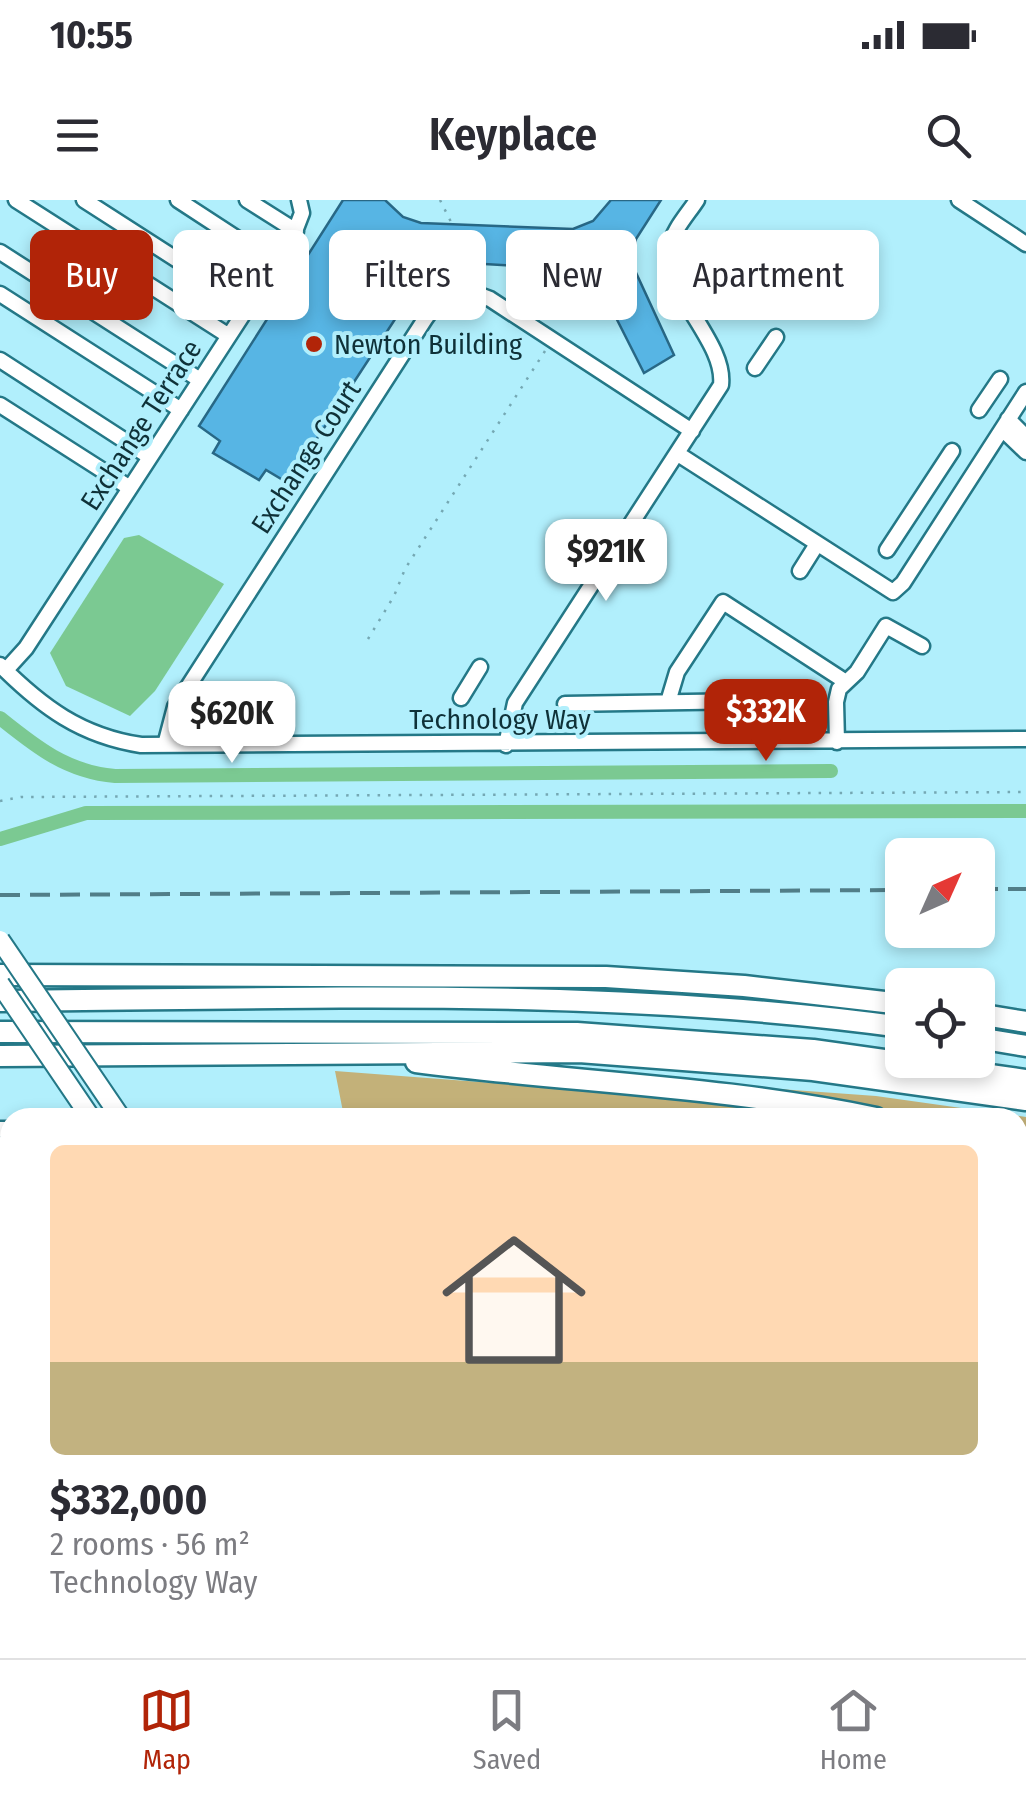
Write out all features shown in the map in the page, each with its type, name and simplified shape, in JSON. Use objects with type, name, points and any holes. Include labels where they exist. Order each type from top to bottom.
[{"type":"highway","points":[[0,975],[606,977],[777,989],[885,1002]]},
{"type":"highway","points":[[0,1001],[550,999],[737,1009],[885,1026]]},
{"type":"highway","points":[[995,1017],[1026,1022]]},
{"type":"highway","points":[[0,1032],[577,1032],[813,1050],[1026,1080]]},
{"type":"highway","points":[[995,1041],[1026,1046]]},
{"type":"highway","points":[[0,1056],[548,1052],[689,1058],[857,1075],[1026,1100]]},
{"type":"highway","points":[[349,1053],[490,1072],[675,1086],[813,1108]]},
{"type":"main road","points":[[0,940],[114,1108]]},
{"type":"main road","points":[[0,984],[84,1108]]},
{"type":"street","points":[[16,200],[229,336]]},
{"type":"street","points":[[84,200],[173,257]]},
{"type":"street","points":[[178,200],[224,230]]},
{"type":"street","points":[[248,200],[294,230]]},
{"type":"street","name":"Exchange Terrace","points":[[296,230],[302,213],[300,200]]},
{"type":"street","points":[[506,745],[515,704],[722,381],[719,365],[680,288],[670,257],[673,237],[697,200]]},
{"type":"street","points":[[959,200],[1026,244]]},
{"type":"street","points":[[0,252],[200,380]]},
{"type":"street","name":"Exchange Court","points":[[165,744],[175,706],[438,300],[458,292],[484,296],[692,431]]},
{"type":"street","points":[[0,294],[180,410]]},
{"type":"street","name":"Exchange Terrace","points":[[3,668],[26,648],[240,320]]},
{"type":"street","points":[[755,368],[776,337]]},
{"type":"street","points":[[0,360],[150,457]]},
{"type":"street","points":[[979,410],[1000,378]]},
{"type":"street","points":[[678,454],[887,590],[895,591],[1026,392]]},
{"type":"street","points":[[0,405],[130,488]]},
{"type":"street","points":[[1006,424],[1026,437]]},
{"type":"street","points":[[1006,424],[1026,452]]},
{"type":"street","points":[[887,550],[952,451]]},
{"type":"street","points":[[800,571],[817,544]]},
{"type":"street","points":[[668,702],[677,672],[723,602],[846,682]]},
{"type":"street","points":[[836,742],[839,689],[860,668],[886,626],[922,646]]},
{"type":"street","name":"Technology Way","points":[[3,668],[42,705],[78,728],[124,742],[506,745],[1026,739]]},
{"type":"street","points":[[461,698],[480,668]]},
{"type":"street","points":[[566,704],[801,700]]},
{"type":"path","points":[[440,200],[452,224]]},
{"type":"path","points":[[368,639],[405,569],[553,340]]},
{"type":"path","points":[[0,802],[22,798],[1026,792]]},
{"type":"shaded area","points":[[139,535],[224,584],[155,691],[130,716],[66,686],[50,653],[124,538]]},
{"type":"shaded area","points":[[335,1071],[745,1102],[776,1108],[342,1108]]},
{"type":"shaded area","points":[[752,1087],[876,1096],[962,1108],[836,1108],[752,1091]]},
{"type":"building","name":"Newton Building","points":[[343,200],[385,200],[403,217],[421,223],[573,229],[593,221],[611,200],[661,200],[637,237],[637,230],[506,230],[506,265],[486,264],[486,230],[329,230],[329,320],[394,320],[288,483],[266,470],[259,480],[213,453],[220,441],[199,426],[267,320],[309,320],[309,253]]},
{"type":"building","name":"Newton Building","points":[[637,275],[674,355],[644,373],[617,320],[637,320]]},
{"type":"waterway","points":[[0,718],[67,764],[115,776],[831,771]]},
{"type":"waterway","points":[[0,839],[86,813],[1026,811]]},
{"type":"railway","points":[[995,889],[1026,889]]},
{"type":"railway","points":[[0,895],[885,890]]},
{"type":"place","name":"Newton Building","points":[[314,344]]}]
